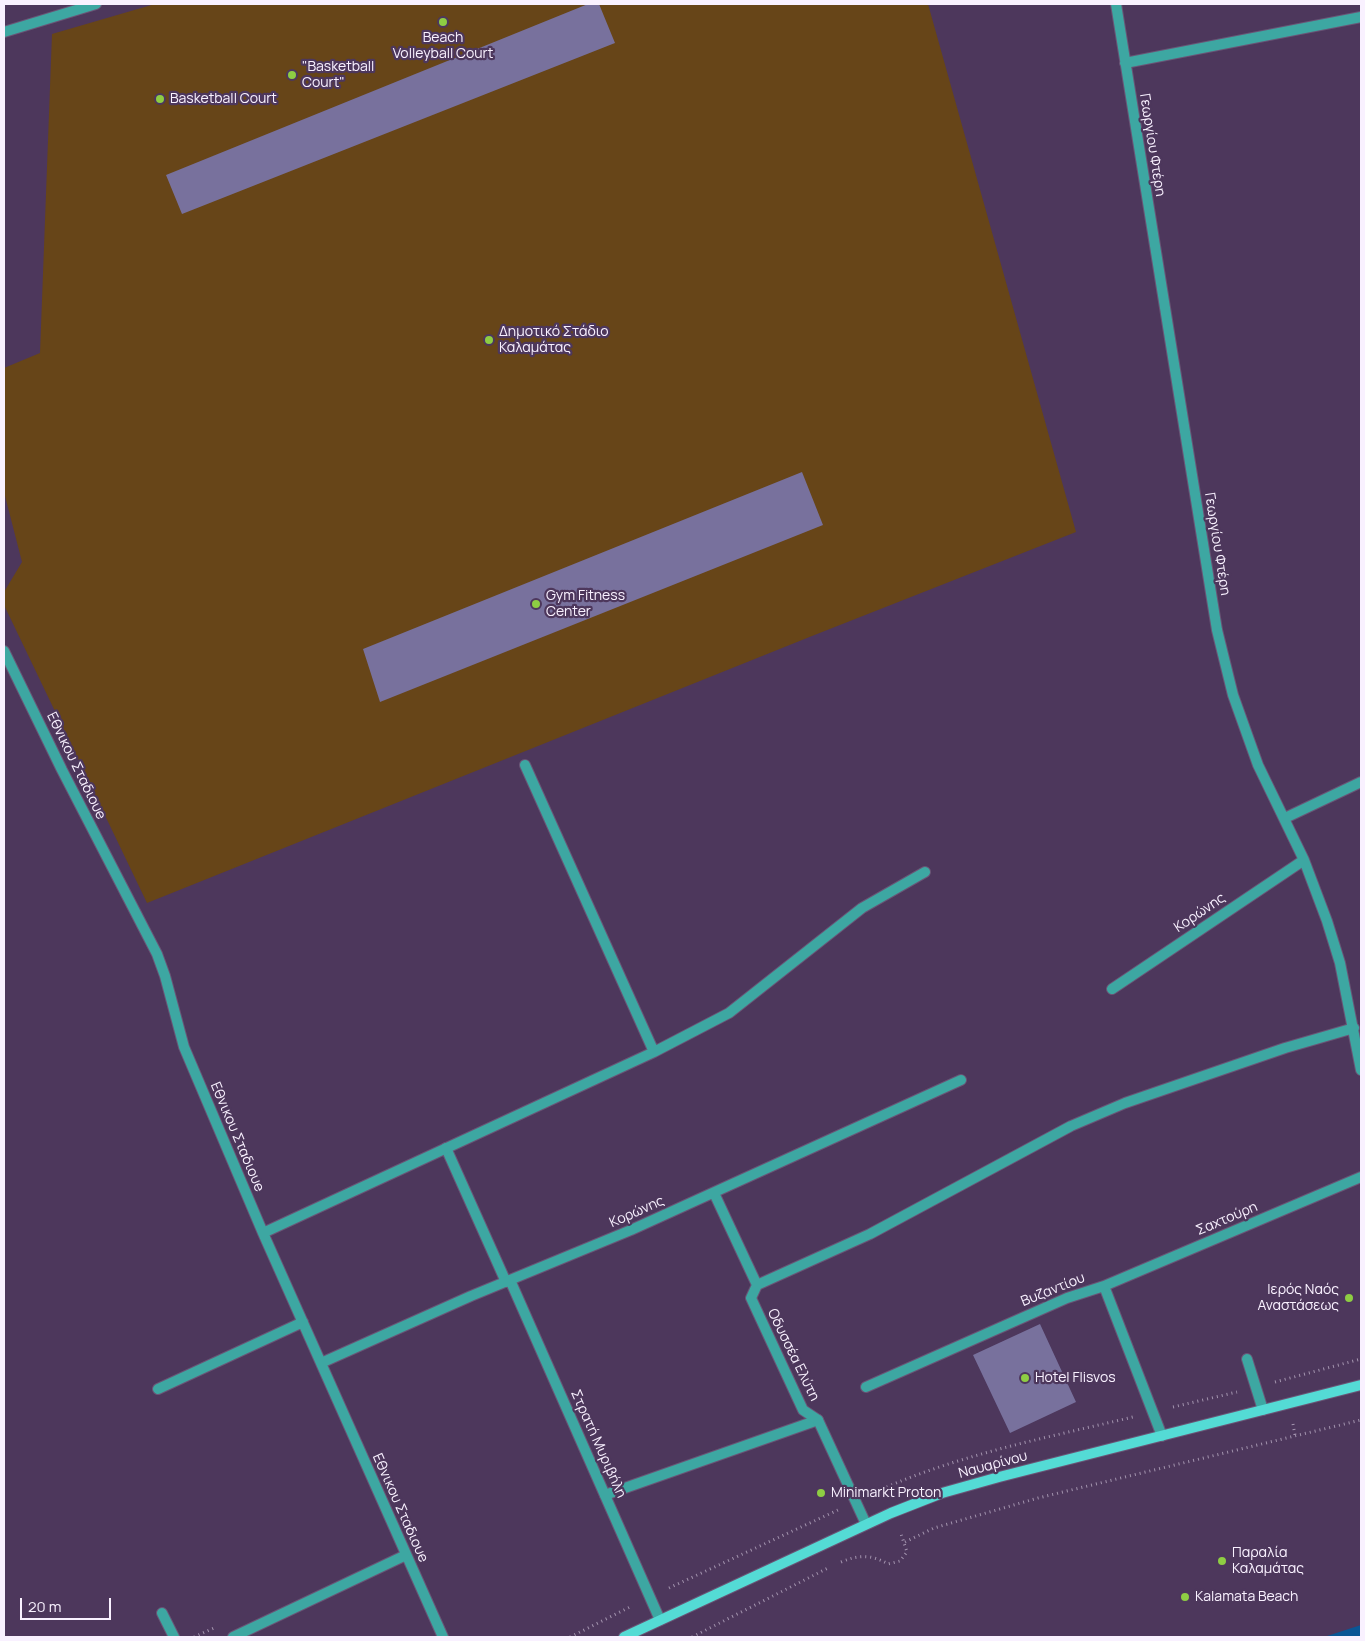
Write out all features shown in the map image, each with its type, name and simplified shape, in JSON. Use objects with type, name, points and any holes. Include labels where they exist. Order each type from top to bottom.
[{"type":"main road","name":"Ναυαρίνου","points":[[624,1637],[911,1504],[950,1491],[1361,1385]]},
{"type":"street","points":[[4,32],[96,4]]},
{"type":"street","name":"Γεωργίου Φτέρη","points":[[1116,4],[1217,630],[1233,695],[1258,765],[1304,860],[1340,963],[1361,1070]]},
{"type":"street","points":[[1125,63],[1361,17]]},
{"type":"street","name":"Εθνικου Σταδιουe","points":[[4,651],[62,770],[156,954],[165,976],[184,1047],[263,1233],[443,1637]]},
{"type":"street","points":[[525,765],[654,1052]]},
{"type":"street","points":[[1285,818],[1361,782]]},
{"type":"street","name":"Κορώνης","points":[[1112,989],[1304,860]]},
{"type":"street","points":[[263,1233],[654,1052],[729,1013],[862,908],[925,872]]},
{"type":"street","points":[[757,1285],[870,1234],[1089,1118],[1181,1084],[1354,1028]]},
{"type":"street","name":"Κορώνης","points":[[321,1363],[714,1193],[961,1080]]},
{"type":"street","name":"Στρατή Μυριβήλη","points":[[446,1148],[508,1281],[660,1620]]},
{"type":"street","name":"Σαχτούρη","points":[[1104,1286],[1361,1177]]},
{"type":"street","name":"Οδυσσέα Ελύτη","points":[[714,1193],[757,1285],[751,1298],[803,1410],[818,1420],[866,1524]]},
{"type":"street","name":"Βυζαντίου","points":[[866,1387],[1067,1298],[1104,1286],[1162,1436]]},
{"type":"street","points":[[158,1389],[303,1322]]},
{"type":"street","points":[[1248,1359],[1263,1410]]},
{"type":"street","points":[[605,1495],[818,1420]]},
{"type":"street","points":[[233,1637],[406,1554]]},
{"type":"street","points":[[162,1613],[174,1637]]},
{"type":"path","points":[[692,1637],[856,1556],[876,1557],[888,1564],[900,1561],[907,1552],[905,1542],[934,1528],[1029,1501],[1361,1420]]},
{"type":"shaded area","name":"Δημοτικό Στάδιο Καλαμάτας","points":[[155,4],[928,4],[1076,532],[147,903],[4,605],[4,592],[22,562],[4,492],[4,368],[40,353],[52,34]]},
{"type":"water","points":[[1361,1625],[1361,1637],[1324,1637]]},
{"type":"building","points":[[588,4],[599,4],[615,43],[182,214],[166,175]]},
{"type":"building","points":[[802,472],[823,525],[380,702],[363,649]]},
{"type":"building","name":"Hotel Flisvos","points":[[1040,1324],[1076,1402],[1010,1433],[973,1355]]},
{"type":"place","name":"Beach Volleyball Court","points":[[443,22]]},
{"type":"place","name":"\"Basketball Court\"","points":[[292,75]]},
{"type":"place","name":"Basketball Court","points":[[160,99]]},
{"type":"place","name":"Δημοτικό Στάδιο Καλαμάτας","points":[[489,340]]},
{"type":"place","name":"Gym Fitness Center","points":[[536,604]]},
{"type":"place","name":"Ιερός Ναός Αναστάσεως","points":[[1349,1298]]},
{"type":"place","name":"Hotel Flisvos","points":[[1025,1378]]},
{"type":"place","name":"Minimarkt Proton","points":[[821,1493]]},
{"type":"place","name":"Παραλία Καλαμάτας","points":[[1222,1561]]},
{"type":"place","name":"Kalamata Beach","points":[[1185,1597]]}]
